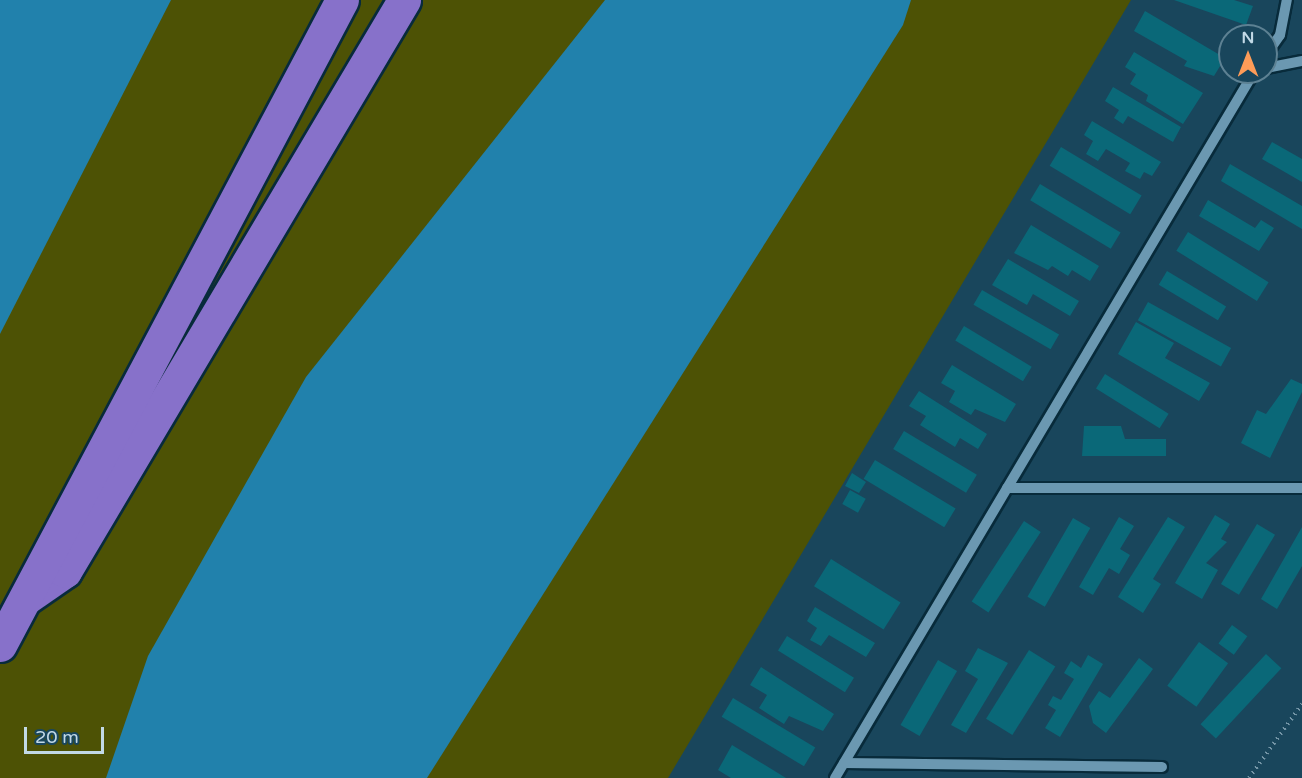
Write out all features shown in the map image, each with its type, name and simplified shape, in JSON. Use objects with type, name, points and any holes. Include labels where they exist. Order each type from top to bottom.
[{"type":"highway","points":[[0,645],[342,0]]},
{"type":"highway","points":[[22,600],[65,571],[404,0]]},
{"type":"lane","points":[[1278,38],[1287,0]]},
{"type":"lane","points":[[1278,66],[1302,61]]},
{"type":"lane","points":[[835,778],[1247,84]]},
{"type":"lane","points":[[1007,488],[1302,488]]},
{"type":"lane","points":[[844,763],[1162,767]]},
{"type":"path","points":[[1249,778],[1302,704]]},
{"type":"shaded area","points":[[0,0],[1131,0],[668,778],[0,778]]},
{"type":"water","points":[[0,0],[171,0],[0,334]]},
{"type":"water","points":[[605,0],[911,0],[903,25],[427,778],[106,778],[148,656],[306,377]]},
{"type":"building","points":[[1174,0],[1234,0],[1253,6],[1246,24]]},
{"type":"building","points":[[1145,11],[1218,54],[1218,69],[1214,76],[1184,66],[1187,61],[1134,31]]},
{"type":"building","points":[[1134,52],[1203,93],[1183,124],[1146,101],[1148,95],[1130,84],[1136,74],[1125,67]]},
{"type":"building","points":[[1113,87],[1181,127],[1173,142],[1128,116],[1123,124],[1114,118],[1119,110],[1105,101]]},
{"type":"building","points":[[1092,121],[1161,162],[1152,176],[1144,172],[1140,179],[1125,171],[1130,163],[1106,149],[1098,161],[1086,154],[1093,141],[1084,135]]},
{"type":"building","points":[[1272,142],[1302,159],[1302,182],[1262,159]]},
{"type":"building","points":[[1061,147],[1142,195],[1130,214],[1050,166]]},
{"type":"building","points":[[1230,164],[1302,206],[1302,229],[1221,181]]},
{"type":"building","points":[[1040,184],[1121,232],[1111,249],[1030,200]]},
{"type":"building","points":[[1208,200],[1255,228],[1261,220],[1274,228],[1259,251],[1199,216]]},
{"type":"building","points":[[1031,225],[1099,266],[1090,281],[1072,270],[1068,276],[1052,266],[1048,270],[1014,253]]},
{"type":"building","points":[[1188,232],[1269,282],[1257,301],[1176,251]]},
{"type":"building","points":[[1008,259],[1079,301],[1070,316],[1033,294],[1027,305],[992,285]]},
{"type":"building","points":[[1167,271],[1226,307],[1218,320],[1159,285]]},
{"type":"building","points":[[982,290],[1059,334],[1051,349],[974,305]]},
{"type":"building","points":[[1148,302],[1231,348],[1221,366],[1138,320]]},
{"type":"building","points":[[1136,322],[1174,343],[1165,358],[1210,383],[1199,401],[1118,354]]},
{"type":"building","points":[[964,326],[1032,367],[1023,381],[955,341]]},
{"type":"building","points":[[952,365],[1016,404],[1005,422],[975,409],[971,415],[949,402],[955,391],[941,383]]},
{"type":"building","points":[[1105,374],[1169,414],[1160,428],[1096,388]]},
{"type":"building","points":[[1291,379],[1302,384],[1302,392],[1270,458],[1241,443],[1257,410],[1266,414]]},
{"type":"building","points":[[919,391],[987,434],[978,449],[960,438],[955,447],[920,425],[926,416],[909,406]]},
{"type":"building","points":[[1084,426],[1121,426],[1125,439],[1166,439],[1166,456],[1082,456]]},
{"type":"building","points":[[904,431],[977,475],[966,493],[893,449]]},
{"type":"building","points":[[875,460],[956,508],[944,527],[864,479]]},
{"type":"building","points":[[852,473],[866,482],[859,493],[845,486]]},
{"type":"building","points":[[850,490],[866,499],[858,513],[842,504]]},
{"type":"building","points":[[1215,515],[1230,524],[1221,539],[1227,542],[1206,563],[1218,570],[1202,599],[1175,583]]},
{"type":"building","points":[[1119,517],[1134,526],[1120,549],[1130,555],[1119,574],[1109,568],[1093,595],[1079,587]]},
{"type":"building","points":[[1168,517],[1185,527],[1153,579],[1161,584],[1143,613],[1118,597]]},
{"type":"building","points":[[1073,518],[1090,528],[1045,607],[1028,597]]},
{"type":"building","points":[[1024,521],[1041,532],[988,612],[972,602]]},
{"type":"building","points":[[1257,524],[1275,535],[1239,595],[1221,584]]},
{"type":"building","points":[[1302,527],[1302,566],[1277,609],[1261,599]]},
{"type":"building","points":[[831,559],[901,602],[884,630],[814,586]]},
{"type":"building","points":[[815,607],[875,643],[866,657],[829,635],[821,646],[810,640],[817,628],[807,621]]},
{"type":"building","points":[[1232,625],[1247,636],[1234,655],[1218,644]]},
{"type":"building","points":[[787,636],[854,678],[845,692],[778,650]]},
{"type":"building","points":[[1199,642],[1228,663],[1196,707],[1167,686]]},
{"type":"building","points":[[978,648],[1008,663],[966,733],[951,725],[978,679],[965,671]]},
{"type":"building","points":[[1029,650],[1055,666],[1012,735],[986,719]]},
{"type":"building","points":[[1266,654],[1281,668],[1216,739],[1201,724]]},
{"type":"building","points":[[1088,655],[1103,664],[1060,737],[1045,728],[1056,710],[1048,705],[1053,696],[1061,700],[1074,679],[1064,673],[1071,661],[1081,668]]},
{"type":"building","points":[[1139,658],[1153,669],[1106,733],[1093,723],[1089,706],[1099,691],[1110,698]]},
{"type":"building","points":[[938,660],[957,671],[920,736],[900,725]]},
{"type":"building","points":[[761,667],[834,714],[823,731],[789,716],[784,724],[759,708],[767,695],[750,685]]},
{"type":"building","points":[[733,698],[815,747],[804,766],[722,717]]},
{"type":"building","points":[[732,745],[786,778],[731,778],[718,770]]}]
